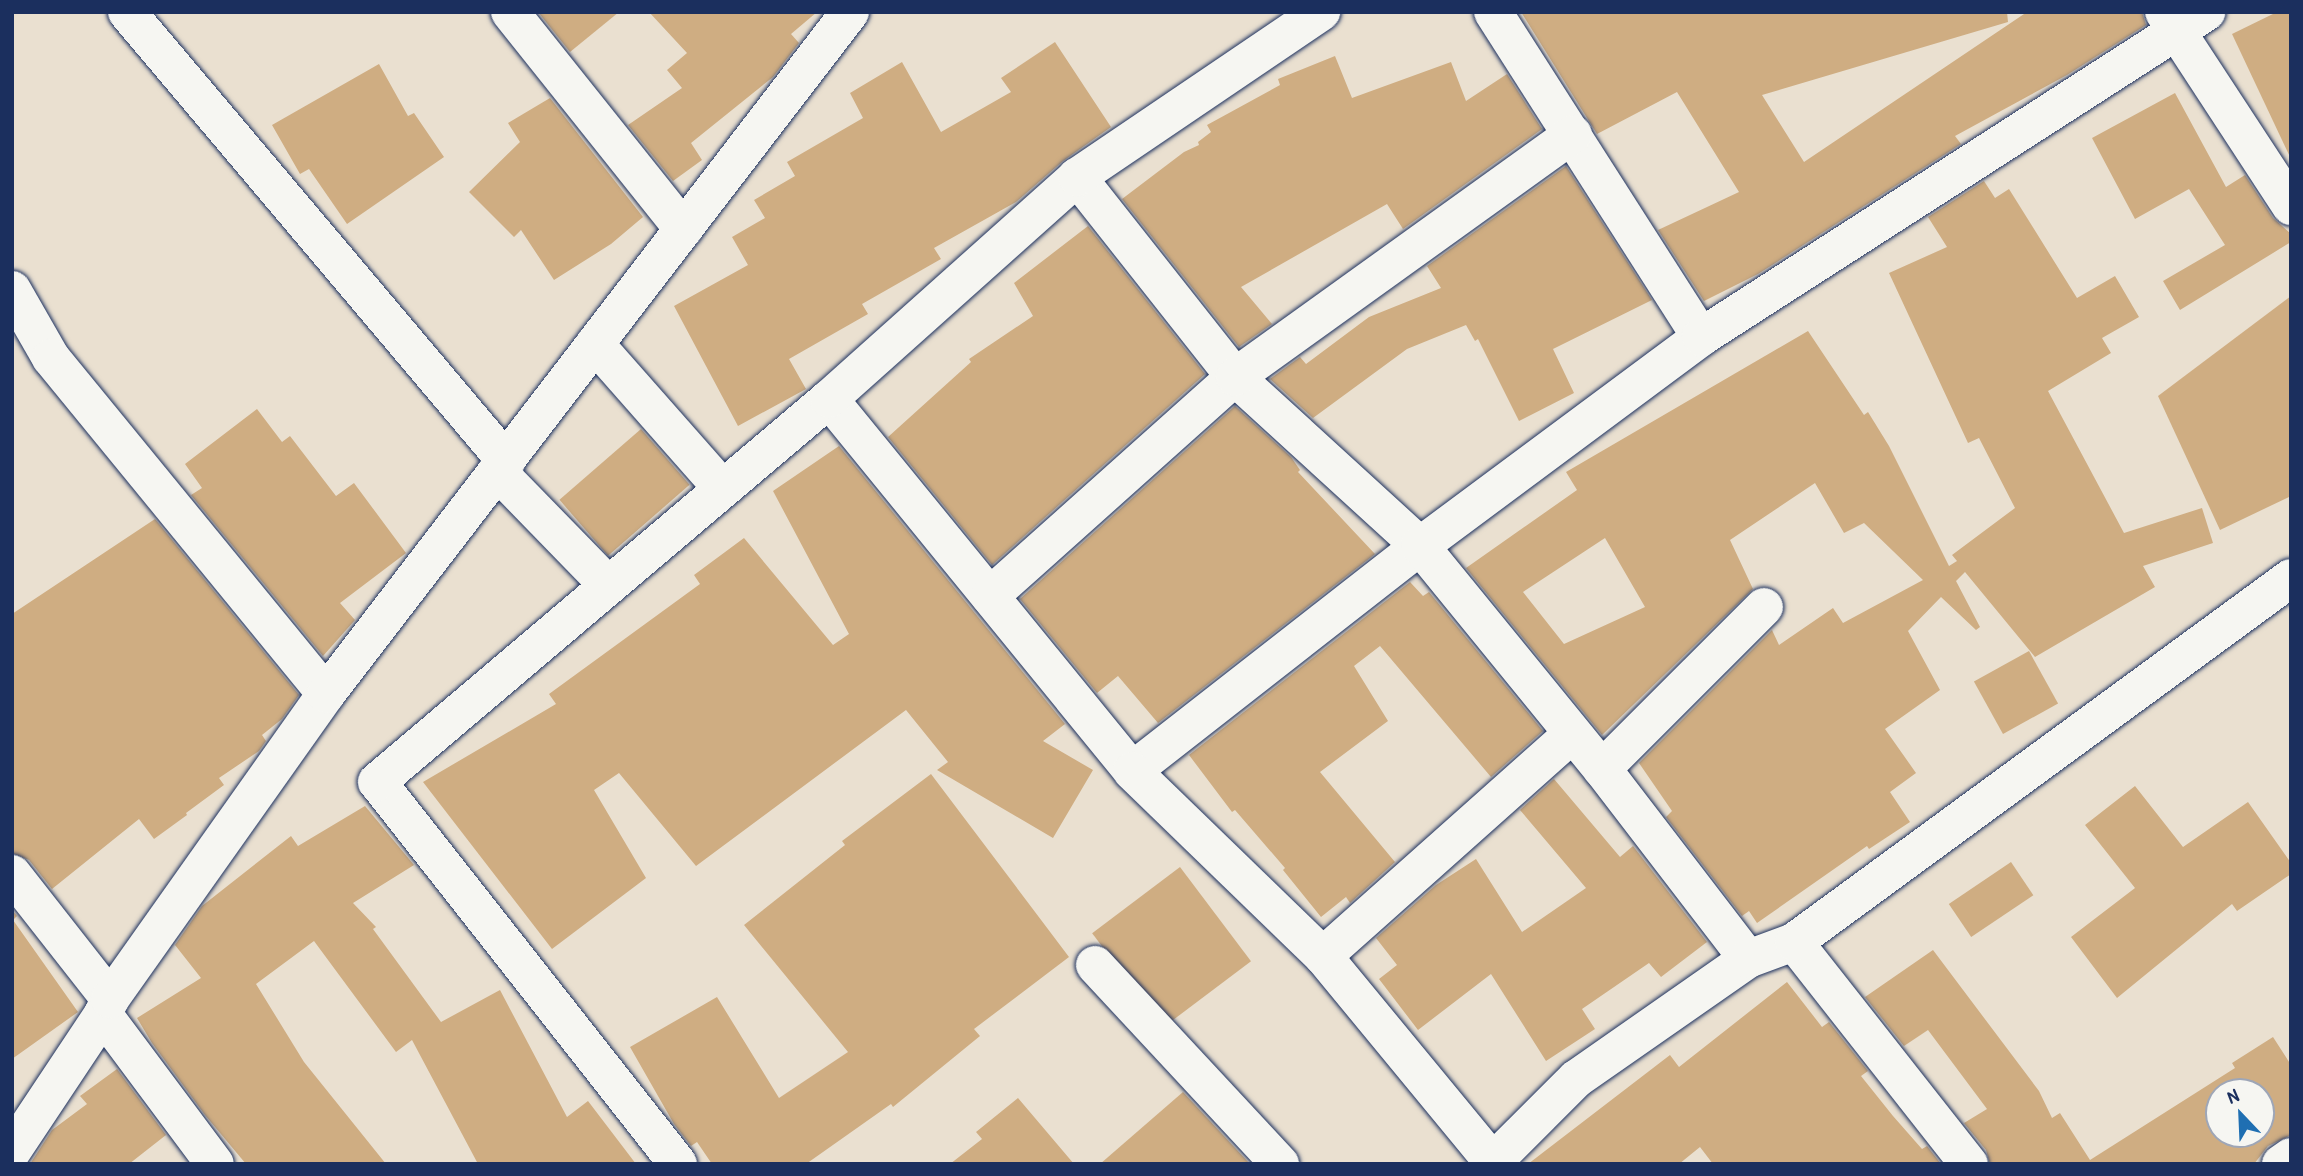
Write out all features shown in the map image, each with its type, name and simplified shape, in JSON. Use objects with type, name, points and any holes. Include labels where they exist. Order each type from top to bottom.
[{"type":"street","points":[[127,12],[502,466],[608,585]]},
{"type":"street","points":[[510,12],[683,229]]},
{"type":"street","points":[[12,1151],[106,1006],[326,695],[850,12]]},
{"type":"street","points":[[678,1164],[377,782],[829,399],[1077,177],[1321,12]]},
{"type":"street","points":[[1493,12],[1701,337]]},
{"type":"street","points":[[1132,771],[1420,546],[1701,337],[2182,19],[2291,206]]},
{"type":"street","points":[[990,596],[1235,377],[1573,134]]},
{"type":"street","points":[[1077,177],[1235,377],[1420,546],[1571,735],[1602,769],[1748,959]]},
{"type":"street","points":[[12,290],[51,358],[326,695]]},
{"type":"street","points":[[595,344],[722,488]]},
{"type":"street","points":[[829,399],[1132,771],[1323,957],[1492,1163],[1576,1079],[1748,959],[1794,942],[2291,578]]},
{"type":"street","points":[[1602,769],[1764,607]]},
{"type":"street","points":[[1323,957],[1571,735]]},
{"type":"street","points":[[12,874],[215,1164]]},
{"type":"street","points":[[1794,942],[1969,1164]]},
{"type":"street","points":[[1095,965],[1280,1164]]},
{"type":"street","points":[[2281,1164],[2291,1157]]},
{"type":"building","points":[[538,12],[619,12],[570,52]]},
{"type":"building","points":[[649,12],[817,12],[791,34],[799,43],[773,77],[691,143],[702,160],[673,181],[628,125],[682,88],[667,70],[687,53]]},
{"type":"building","points":[[1521,12],[2007,12],[2008,22],[1762,95],[1804,162],[2027,12],[2142,12],[2146,25],[2067,75],[1955,136],[1961,144],[1758,274],[1704,301],[1658,230],[1739,192],[1677,92],[1597,134]]},
{"type":"building","points":[[2277,12],[2291,12],[2291,159],[2232,34]]},
{"type":"building","points":[[1055,42],[1111,127],[1063,161],[1016,202],[934,248],[941,259],[862,304],[868,314],[789,359],[806,389],[738,426],[674,306],[748,265],[732,237],[765,218],[754,200],[795,176],[787,162],[863,118],[850,93],[902,62],[941,132],[1011,92],[1001,78]]},
{"type":"building","points":[[1335,56],[1352,98],[1451,62],[1466,101],[1507,74],[1542,129],[1403,229],[1387,204],[1241,287],[1272,324],[1239,347],[1122,199],[1184,152],[1199,145],[1198,142],[1211,132],[1207,125],[1280,85],[1278,79]]},
{"type":"building","points":[[379,64],[408,116],[414,113],[444,157],[347,224],[309,169],[300,174],[272,125]]},
{"type":"building","points":[[2175,93],[2226,187],[2245,175],[2273,218],[2291,234],[2291,242],[2180,310],[2163,281],[2225,245],[2189,189],[2135,219],[2092,138]]},
{"type":"building","points":[[550,98],[643,217],[611,244],[554,280],[521,230],[514,237],[469,192],[520,142],[508,123]]},
{"type":"building","points":[[1566,166],[1652,300],[1553,349],[1574,393],[1519,421],[1478,339],[1475,341],[1466,325],[1407,349],[1313,418],[1270,379],[1300,357],[1306,364],[1369,317],[1441,288],[1427,266]]},
{"type":"building","points":[[1984,181],[1995,198],[2009,189],[2077,298],[2115,276],[2139,317],[2102,338],[2111,353],[2048,391],[2124,533],[2202,508],[2213,543],[2143,566],[2155,587],[2035,657],[1965,572],[1956,581],[1980,627],[1976,630],[1941,597],[1908,631],[1940,690],[1885,729],[1916,773],[1890,792],[1910,822],[1869,849],[1867,846],[1757,923],[1749,911],[1742,916],[1666,817],[1672,811],[1639,763],[1772,630],[1779,645],[1833,608],[1843,623],[1923,580],[1864,523],[1844,533],[1815,483],[1730,540],[1753,589],[1602,735],[1466,568],[1577,490],[1566,472],[1808,331],[1864,415],[1868,412],[1889,446],[1949,566],[1957,561],[1952,555],[2015,508],[1979,438],[1968,443],[1889,273],[1947,247],[1928,217]],"holes":[[[1605,538],[1645,607],[1564,644],[1523,592]]]},
{"type":"building","points":[[1088,226],[1205,374],[992,565],[888,437],[971,362],[969,359],[1033,316],[1014,283]]},
{"type":"building","points":[[2291,296],[2291,496],[2220,530],[2158,396]]},
{"type":"building","points":[[1235,406],[1291,457],[1300,470],[1298,472],[1375,554],[1158,723],[1118,676],[1097,693],[1020,599]]},
{"type":"building","points":[[257,409],[282,442],[290,436],[336,496],[354,483],[406,553],[340,603],[355,620],[323,656],[191,495],[202,488],[185,464]]},
{"type":"building","points":[[641,429],[690,485],[608,556],[559,500]]},
{"type":"building","points":[[839,446],[1065,724],[1043,741],[1093,770],[1053,838],[937,770],[948,762],[906,710],[696,866],[619,773],[594,790],[646,878],[552,949],[423,782],[556,704],[549,694],[700,584],[694,575],[744,538],[833,645],[849,634],[773,491]]},
{"type":"building","points":[[155,519],[299,695],[282,719],[262,735],[266,741],[259,751],[219,778],[224,785],[186,813],[187,815],[154,839],[139,819],[52,889],[29,860],[12,853],[12,614]]},
{"type":"building","points":[[1410,582],[1423,596],[1429,592],[1543,731],[1491,777],[1380,646],[1354,666],[1388,721],[1320,772],[1395,862],[1350,903],[1346,897],[1321,917],[1283,870],[1285,868],[1235,810],[1232,812],[1189,755]]},
{"type":"building","points":[[2029,651],[2058,703],[2003,734],[1974,682]]},
{"type":"building","points":[[931,774],[1069,957],[974,1029],[980,1036],[893,1107],[891,1104],[806,1164],[712,1164],[697,1142],[691,1146],[674,1124],[630,1047],[717,997],[779,1098],[848,1052],[744,925],[845,845],[842,841]]},
{"type":"building","points":[[1554,779],[1620,857],[1633,846],[1707,942],[1661,977],[1649,963],[1582,1009],[1595,1029],[1546,1061],[1491,974],[1418,1030],[1379,979],[1397,965],[1376,938],[1436,885],[1476,859],[1522,932],[1586,888],[1520,810]]},
{"type":"building","points":[[2135,786],[2183,847],[2248,802],[2291,863],[2291,874],[2237,911],[2232,904],[2117,998],[2071,937],[2135,888],[2085,825]]},
{"type":"building","points":[[365,806],[414,865],[353,903],[376,927],[373,929],[441,1022],[500,990],[567,1117],[588,1101],[636,1164],[478,1164],[412,1040],[396,1052],[314,941],[256,984],[304,1062],[386,1164],[246,1164],[205,1115],[137,1018],[201,978],[175,945],[202,906],[291,836],[298,846]]},
{"type":"building","points":[[2011,862],[2033,895],[1971,937],[1949,904]]},
{"type":"building","points":[[1180,867],[1251,961],[1163,1027],[1092,933]]},
{"type":"building","points":[[12,910],[17,916],[13,920],[78,1012],[12,1059]]},
{"type":"building","points":[[1933,950],[2039,1091],[2052,1118],[2060,1113],[2090,1160],[2205,1087],[2205,1148],[2266,1148],[2254,1164],[1990,1164],[1986,1150],[1964,1123],[1987,1109],[1928,1030],[1904,1046],[1865,997]]},
{"type":"building","points":[[1787,982],[1822,1027],[1829,1022],[1868,1071],[1861,1076],[1922,1149],[1927,1146],[1941,1164],[1713,1164],[1700,1147],[1679,1164],[1528,1164],[1670,1055],[1679,1067]]},
{"type":"building","points":[[2273,1037],[2291,1065],[2291,1135],[2275,1143],[2275,1078],[2219,1078],[2235,1068],[2232,1063]]},
{"type":"building","points":[[117,1069],[166,1135],[129,1164],[30,1164],[52,1130],[87,1104],[80,1096]]},
{"type":"building","points":[[1183,1092],[1250,1164],[1100,1164]]},
{"type":"building","points":[[1018,1098],[1074,1164],[950,1164],[982,1139],[976,1132]]}]
